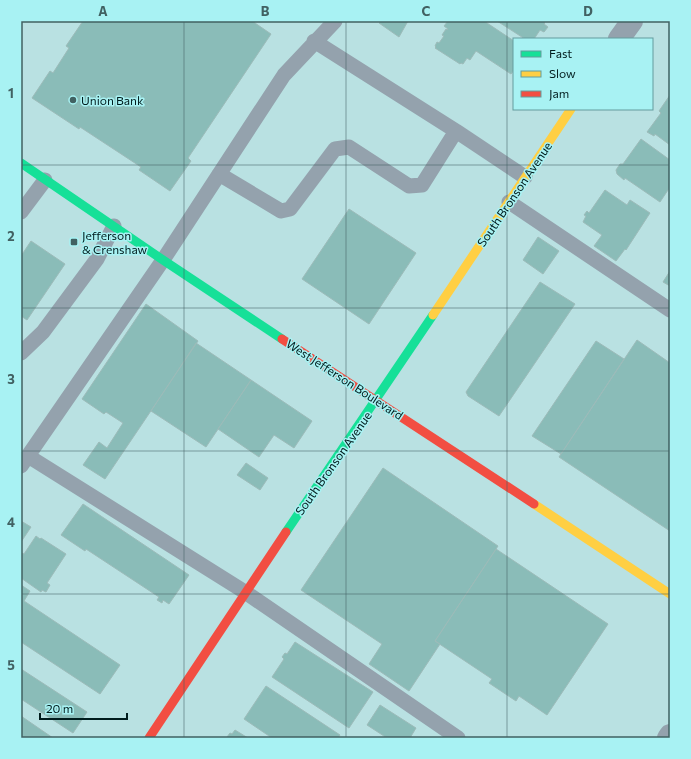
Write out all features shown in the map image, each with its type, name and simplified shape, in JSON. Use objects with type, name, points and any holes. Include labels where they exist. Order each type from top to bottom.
[{"type":"main road","name":"South Bronson Avenue","points":[[149,738],[245,592],[570,110]]},
{"type":"main road","name":"West Jefferson Boulevard","points":[[21,163],[163,260],[670,594]]},
{"type":"street","points":[[620,38],[632,21]]},
{"type":"lane","points":[[335,21],[314,41],[284,75],[163,260],[25,461],[245,592],[458,738]]},
{"type":"lane","points":[[314,41],[456,131],[524,177]]},
{"type":"lane","points":[[219,174],[281,211],[290,209],[335,149],[349,147],[409,186],[422,185],[456,131]]},
{"type":"lane","points":[[21,212],[45,180]]},
{"type":"lane","points":[[509,202],[670,310]]},
{"type":"lane","points":[[21,353],[43,332],[97,259],[114,226]]},
{"type":"building","points":[[83,21],[252,21],[271,34],[188,158],[191,161],[170,191],[139,170],[141,167],[32,98],[50,71],[53,73],[69,48],[66,46]]},
{"type":"building","points":[[381,21],[408,21],[399,37],[379,23]]},
{"type":"building","points":[[448,21],[484,21],[513,40],[513,71],[511,74],[476,51],[470,60],[467,58],[463,64],[460,64],[435,48],[437,42],[439,43],[444,36],[442,35],[446,29],[448,29],[444,26]]},
{"type":"building","points":[[497,21],[543,21],[548,27],[544,32],[540,30],[535,38],[523,38]]},
{"type":"building","points":[[670,95],[670,145],[655,134],[654,136],[647,132],[661,113],[659,111]]},
{"type":"building","points":[[641,139],[670,160],[670,187],[660,202],[625,178],[624,180],[617,174],[616,170],[620,164],[623,164]]},
{"type":"building","points":[[605,190],[627,205],[630,200],[650,213],[626,250],[625,249],[616,261],[594,246],[602,235],[583,222],[586,216],[584,215],[587,211],[589,213]]},
{"type":"building","points":[[349,209],[416,253],[369,324],[302,279]]},
{"type":"building","points":[[538,237],[559,251],[543,274],[523,260]]},
{"type":"building","points":[[31,241],[65,264],[27,320],[21,316],[21,256]]},
{"type":"building","points":[[670,271],[670,286],[663,282]]},
{"type":"building","points":[[540,282],[575,304],[499,416],[468,396],[466,392]]},
{"type":"building","points":[[146,304],[198,341],[105,479],[83,465],[99,442],[107,448],[123,423],[106,412],[104,414],[82,399]]},
{"type":"building","points":[[637,340],[670,363],[670,531],[559,457]]},
{"type":"building","points":[[596,341],[624,359],[561,454],[532,436]]},
{"type":"building","points":[[196,343],[251,380],[206,447],[151,411]]},
{"type":"building","points":[[251,380],[312,421],[294,448],[274,435],[259,457],[218,429]]},
{"type":"building","points":[[246,463],[268,478],[260,490],[237,475]]},
{"type":"building","points":[[383,468],[498,546],[435,641],[440,644],[409,691],[369,664],[382,644],[301,590]]},
{"type":"building","points":[[83,504],[189,575],[169,604],[163,600],[162,603],[157,600],[159,597],[86,549],[85,551],[61,535]]},
{"type":"building","points":[[21,521],[31,527],[21,542]]},
{"type":"building","points":[[36,536],[66,554],[47,583],[50,585],[46,592],[42,590],[41,592],[21,578],[21,555],[22,553],[24,554]]},
{"type":"building","points":[[496,549],[608,624],[547,715],[519,696],[516,701],[489,683],[492,679],[435,641]]},
{"type":"building","points":[[21,585],[30,591],[24,601],[120,665],[100,694],[21,642]]},
{"type":"building","points":[[295,642],[373,692],[349,728],[272,677],[284,659],[282,657],[285,653],[287,654]]},
{"type":"building","points":[[21,669],[87,712],[73,733],[21,699]]},
{"type":"building","points":[[266,686],[340,735],[338,738],[272,738],[244,719]]},
{"type":"building","points":[[380,705],[416,728],[410,738],[387,738],[367,725]]},
{"type":"building","points":[[21,716],[53,738],[21,738]]},
{"type":"building","points":[[235,730],[248,738],[227,737]]},
{"type":"traffic: fast","points":[[21,163],[282,339]]},
{"type":"traffic: fast","points":[[286,532],[433,315]]},
{"type":"traffic: slow","points":[[433,315],[570,110]]},
{"type":"traffic: slow","points":[[534,504],[670,594]]},
{"type":"traffic: jam","points":[[282,339],[534,504]]},
{"type":"traffic: jam","points":[[149,738],[286,532]]},
{"type":"place","name":"Union Bank","points":[[73,100]]},
{"type":"place","name":"Jefferson & Crenshaw","points":[[74,242]]}]
